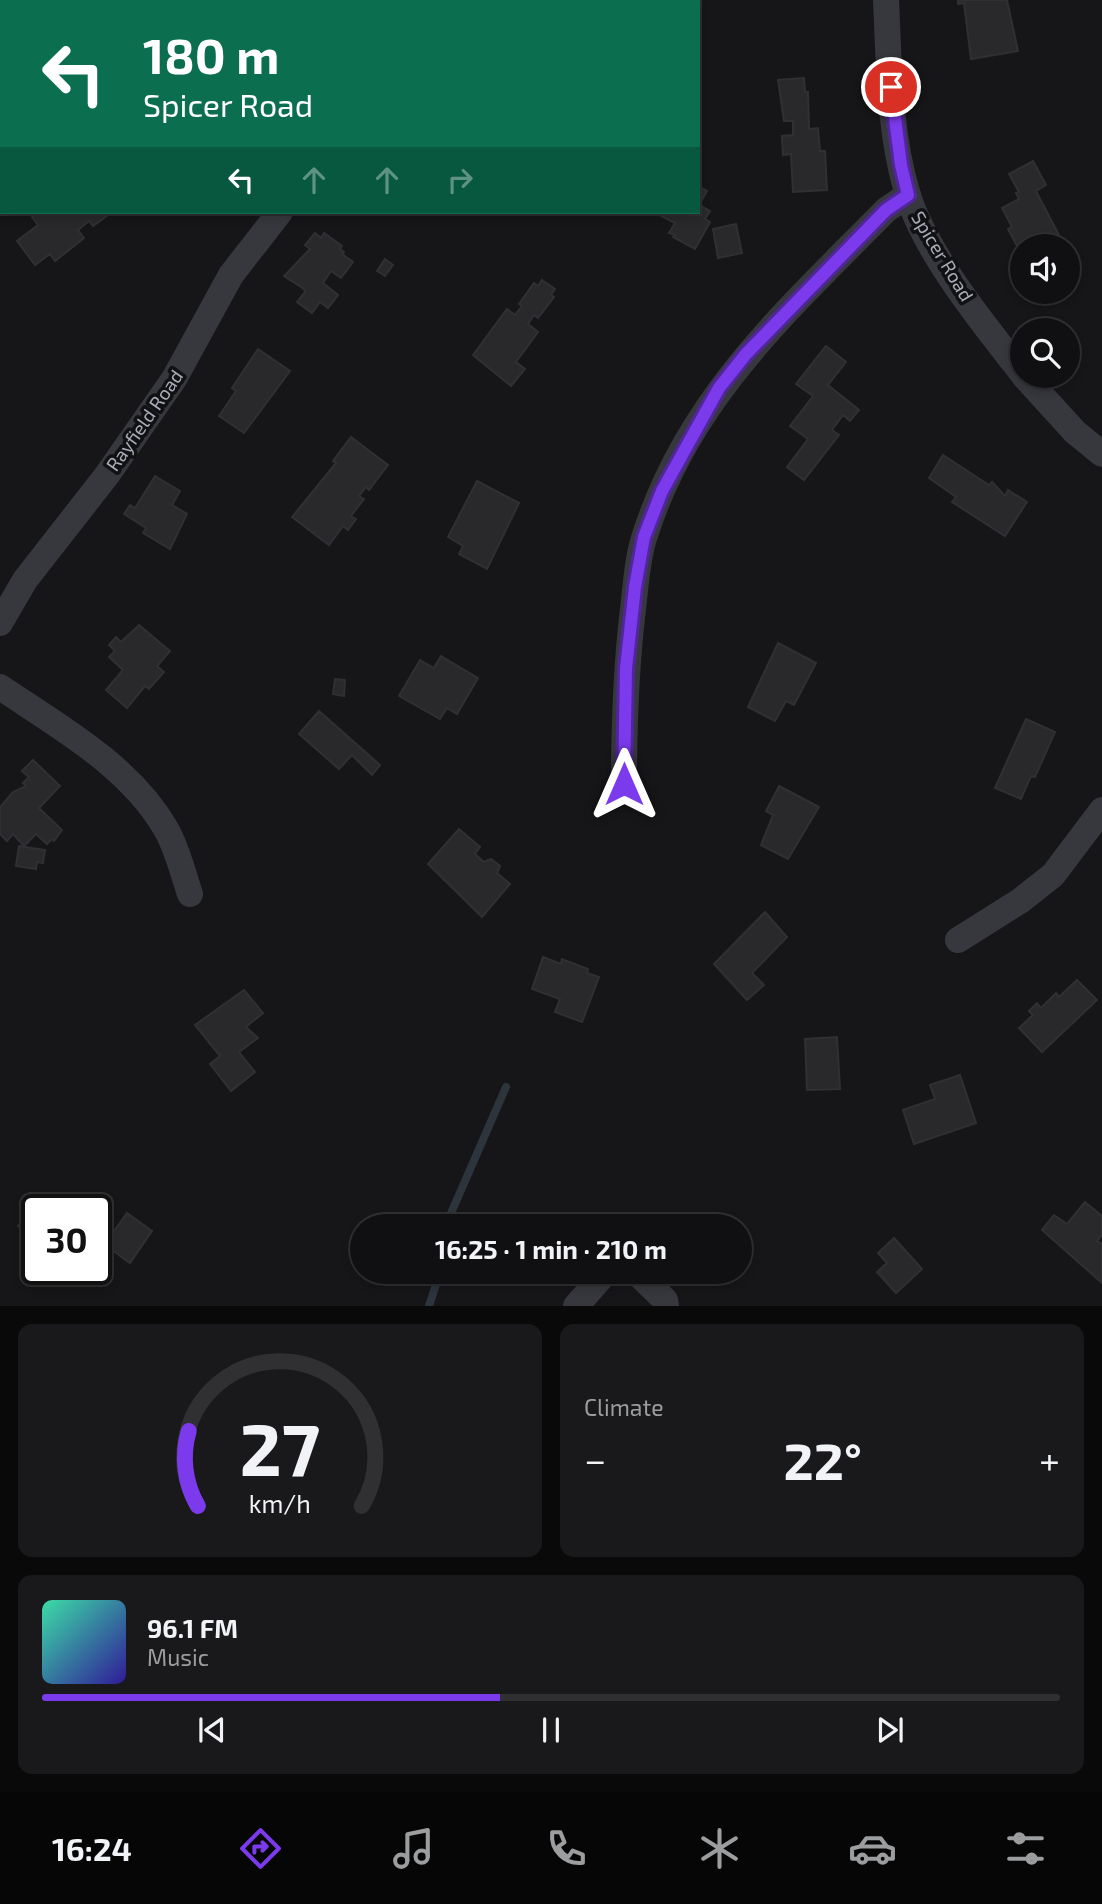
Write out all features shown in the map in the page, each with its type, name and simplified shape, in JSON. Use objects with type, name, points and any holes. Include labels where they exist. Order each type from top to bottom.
[{"type":"street","name":"Spicer Road","points":[[886,0],[894,113],[908,195],[953,278],[1010,357]]},
{"type":"street","points":[[624,784],[626,668],[635,587],[644,537],[662,491],[719,388],[746,354],[886,210],[908,195]]},
{"type":"street","name":"Rayfield Road","points":[[0,623],[25,580],[107,475],[174,379],[231,275],[278,214]]},
{"type":"street","name":"Spicer Road","points":[[1035,388],[1075,432],[1102,454]]},
{"type":"street","points":[[0,687],[65,730],[104,760],[136,792],[166,829],[190,894]]},
{"type":"street","points":[[958,940],[1020,901],[1053,875],[1102,810]]},
{"type":"street","points":[[576,1306],[595,1284]]},
{"type":"street","points":[[648,1284],[665,1300],[666,1306]]},
{"type":"building","points":[[958,0],[1007,0],[1018,51],[971,59],[964,3],[958,4]]},
{"type":"building","points":[[804,78],[805,92],[808,92],[809,129],[818,128],[820,151],[825,151],[827,190],[793,192],[791,154],[783,155],[782,136],[793,135],[793,121],[784,121],[778,80]]},
{"type":"building","points":[[1033,161],[1046,185],[1036,191],[1058,234],[1011,234],[1008,229],[1012,227],[1002,208],[1019,199],[1016,193],[1019,192],[1009,174]]},
{"type":"building","points":[[700,187],[707,191],[700,203]]},
{"type":"building","points":[[700,206],[710,211],[705,219],[710,222],[695,249],[669,233],[675,223],[658,214],[700,214]]},
{"type":"building","points":[[36,214],[109,214],[93,226],[89,221],[78,230],[84,238],[55,261],[50,254],[35,265],[17,241],[38,225],[32,217]]},
{"type":"building","points":[[736,224],[742,253],[718,258],[713,229]]},
{"type":"building","points":[[315,233],[321,238],[324,233],[342,246],[342,254],[353,262],[341,278],[331,271],[323,283],[338,295],[328,308],[320,302],[312,313],[297,302],[305,292],[304,289],[284,276],[310,249],[305,245]]},
{"type":"building","points":[[385,259],[393,265],[385,276],[377,271]]},
{"type":"building","points":[[542,280],[555,289],[551,295],[554,297],[538,318],[534,315],[528,324],[538,332],[516,362],[525,369],[511,386],[473,355],[507,309],[515,315],[522,306],[519,304],[534,283],[538,286]]},
{"type":"building","points":[[826,346],[846,362],[828,385],[859,410],[850,421],[843,415],[832,430],[839,435],[804,480],[787,467],[808,439],[790,426],[813,396],[796,384]]},
{"type":"building","points":[[258,349],[290,371],[244,433],[219,416],[236,391],[232,388]]},
{"type":"building","points":[[351,437],[388,465],[369,490],[366,487],[359,496],[364,499],[351,516],[356,519],[348,530],[343,526],[329,545],[292,517],[336,463],[333,461]]},
{"type":"building","points":[[943,455],[989,485],[992,482],[1005,496],[1008,490],[1027,502],[1005,536],[952,502],[956,497],[929,478]]},
{"type":"building","points":[[155,476],[180,491],[172,505],[187,514],[170,549],[143,533],[146,528],[124,514],[130,505],[135,508]]},
{"type":"building","points":[[477,481],[519,503],[487,569],[459,554],[463,546],[448,537]]},
{"type":"building","points":[[139,625],[170,651],[157,666],[164,672],[149,689],[145,686],[127,708],[106,690],[123,670],[109,657],[115,651],[109,645],[116,637],[121,642]]},
{"type":"building","points":[[778,643],[816,663],[794,705],[786,701],[775,721],[748,707]]},
{"type":"building","points":[[441,656],[478,678],[457,714],[447,708],[440,719],[399,696],[420,660],[434,668]]},
{"type":"building","points":[[335,679],[345,680],[344,696],[333,694]]},
{"type":"building","points":[[319,711],[380,765],[372,775],[352,755],[339,769],[299,734]]},
{"type":"building","points":[[1026,719],[1055,732],[1035,777],[1031,776],[1021,799],[995,788]]},
{"type":"building","points":[[33,760],[60,786],[39,808],[62,830],[54,841],[52,839],[47,844],[36,834],[24,846],[13,834],[7,841],[0,834],[0,807],[13,792],[26,786],[23,783],[29,777],[22,771]]},
{"type":"building","points":[[779,786],[819,807],[788,859],[761,845],[773,815],[766,811]]},
{"type":"building","points":[[459,829],[480,847],[475,854],[484,862],[491,859],[500,866],[497,873],[510,884],[482,917],[428,864]]},
{"type":"building","points":[[19,846],[45,850],[43,863],[37,862],[36,869],[16,866]]},
{"type":"building","points":[[765,912],[787,937],[752,973],[764,985],[747,1000],[714,964]]},
{"type":"building","points":[[543,957],[561,964],[562,959],[588,969],[587,973],[599,977],[582,1022],[555,1012],[560,999],[532,989]]},
{"type":"building","points":[[1077,980],[1097,1000],[1042,1052],[1019,1028],[1033,1015],[1029,1011],[1037,1003],[1041,1008],[1056,993],[1059,997]]},
{"type":"building","points":[[244,990],[263,1013],[246,1027],[258,1038],[239,1052],[255,1072],[231,1091],[210,1064],[220,1056],[195,1025]]},
{"type":"building","points":[[837,1037],[840,1089],[807,1090],[805,1039]]},
{"type":"building","points":[[960,1075],[976,1123],[914,1144],[903,1110],[935,1099],[930,1085]]},
{"type":"building","points":[[1085,1202],[1102,1216],[1102,1235],[1097,1241],[1102,1244],[1102,1283],[1042,1230],[1054,1215],[1067,1224]]},
{"type":"building","points":[[127,1213],[152,1231],[130,1263],[112,1250],[112,1230],[114,1231]]},
{"type":"building","points":[[894,1238],[922,1269],[896,1293],[877,1272],[887,1263],[878,1253]]},
{"type":"waterway","points":[[451,1214],[506,1087]]},
{"type":"waterway","points":[[429,1306],[436,1284]]},
{"type":"route","points":[[624,784],[626,668],[635,587],[644,537],[662,491],[719,388],[746,354],[814,283],[886,210],[908,195],[901,165],[891,87]]}]
